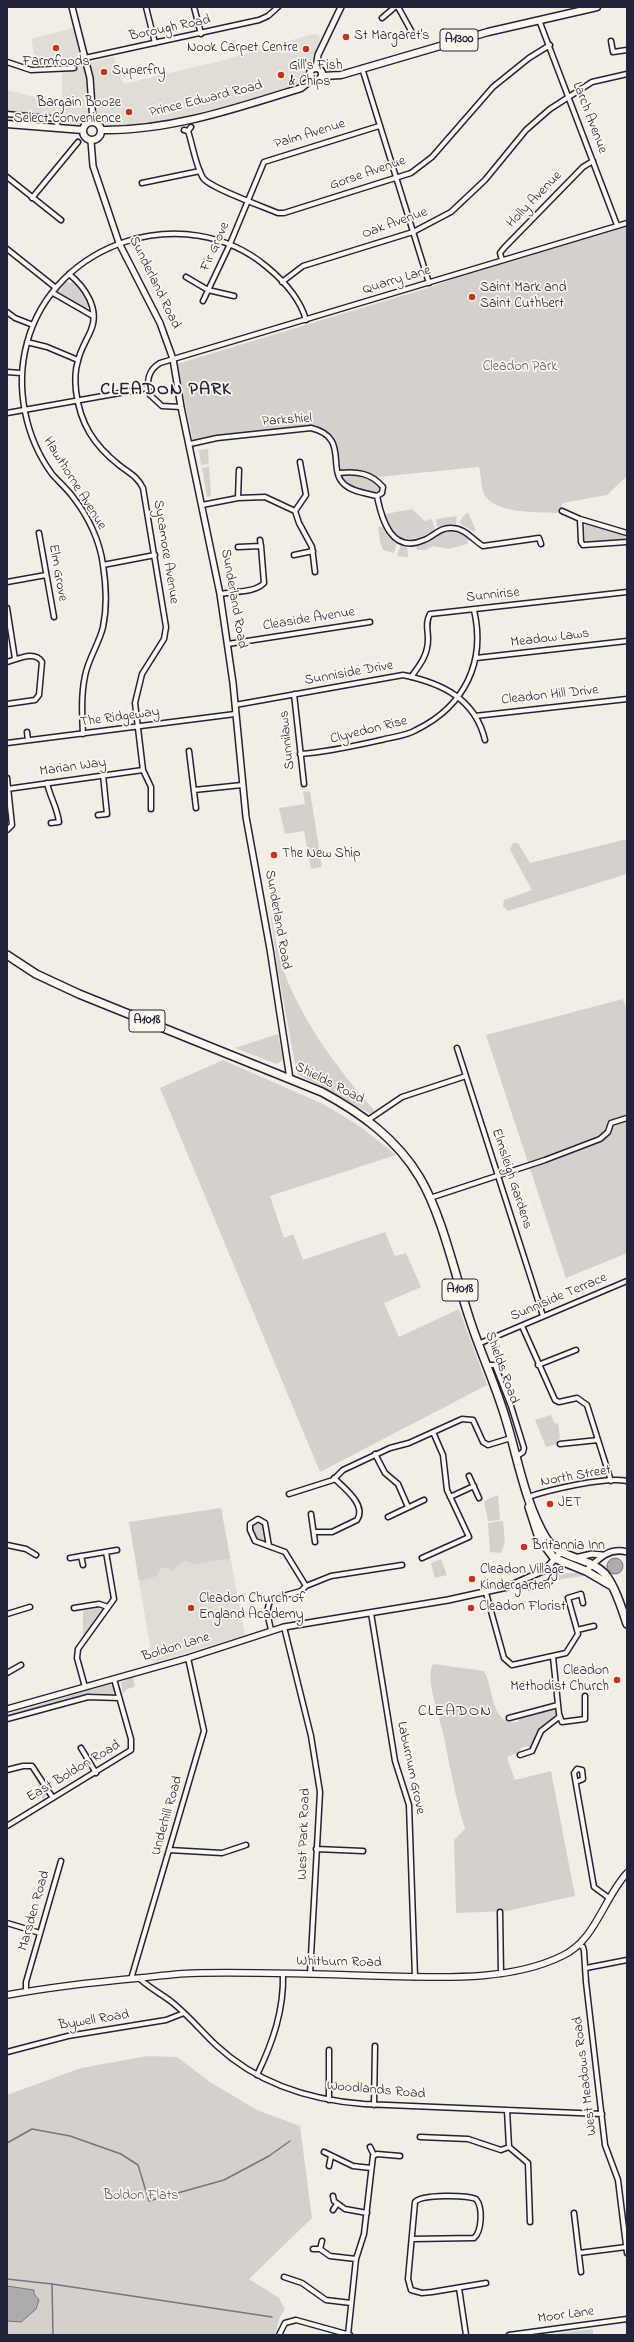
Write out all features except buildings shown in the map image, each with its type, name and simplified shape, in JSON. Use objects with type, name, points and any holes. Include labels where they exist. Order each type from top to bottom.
[{"type":"highway","name":"Shields Road","points":[[7,955],[36,974],[79,994],[322,1092],[368,1120],[405,1157],[420,1178],[430,1198],[517,1456],[528,1497],[555,1558],[586,1571],[612,1587]]},
{"type":"highway","name":"Shields Road","points":[[555,1558],[574,1558],[592,1565],[605,1574],[612,1587]]},
{"type":"highway","name":"A1018","points":[[612,1587],[627,1624]]},
{"type":"main road","name":"A1300","points":[[322,76],[340,75],[488,32],[597,7]]},
{"type":"main road","points":[[316,68],[321,71],[322,76],[318,80],[312,79],[310,72],[316,68]]},
{"type":"main road","name":"Prince Edward Road","points":[[102,130],[148,127],[228,110],[301,88],[312,79]]},
{"type":"main road","points":[[93,122],[99,124],[102,130],[99,138],[91,141],[85,137],[83,130],[88,123],[93,122]]},
{"type":"main road","points":[[7,124],[83,130]]},
{"type":"main road","name":"Whitburn Road","points":[[7,1995],[139,1978],[198,1973],[415,1977],[476,1976],[516,1972],[562,1956],[578,1945],[597,1922],[609,1898],[627,1874]]},
{"type":"street","points":[[72,7],[85,58],[93,100],[93,122]]},
{"type":"street","points":[[146,7],[155,44]]},
{"type":"street","points":[[194,7],[201,34]]},
{"type":"street","name":"Borough Road","points":[[85,58],[201,34],[263,18],[278,7]]},
{"type":"street","points":[[316,68],[318,55],[341,7]]},
{"type":"street","points":[[382,18],[395,7]]},
{"type":"street","points":[[398,7],[414,36],[420,38]]},
{"type":"street","name":"Larch Avenue","points":[[540,20],[617,225]]},
{"type":"street","points":[[412,41],[414,36]]},
{"type":"street","points":[[611,41],[613,52],[627,50]]},
{"type":"street","name":"Gorse Avenue","points":[[188,129],[200,171],[209,184],[278,213],[284,213],[411,173],[424,164],[493,87],[529,58],[550,45]]},
{"type":"street","points":[[7,62],[31,70],[74,68]]},
{"type":"street","points":[[362,68],[429,283]]},
{"type":"street","name":"Oak Avenue","points":[[282,282],[303,266],[413,232],[451,212],[466,200],[526,130],[568,96],[600,78],[627,74]]},
{"type":"street","points":[[7,114],[58,119],[57,127]]},
{"type":"street","name":"Palm Avenue","points":[[248,201],[262,165],[267,160],[379,126]]},
{"type":"street","name":"Sunderland Road","points":[[91,141],[90,152],[95,173],[119,244],[160,323],[173,359],[181,407],[190,444],[220,594],[228,644],[250,848],[270,949],[290,1079]]},
{"type":"street","points":[[32,198],[78,142]]},
{"type":"street","name":"Holly Avenue","points":[[502,260],[500,254],[504,248],[583,167],[593,161]]},
{"type":"street","points":[[142,183],[200,171]]},
{"type":"street","points":[[7,177],[61,220]]},
{"type":"street","name":"Fir Grove","points":[[203,301],[230,244],[248,201]]},
{"type":"street","name":"Quarry Lane","points":[[148,388],[148,377],[155,366],[173,359],[627,223]]},
{"type":"street","name":"Hawthorne Avenue","points":[[83,734],[82,699],[86,673],[103,627],[105,596],[103,564],[97,539],[87,520],[73,497],[52,474],[40,454],[29,430],[21,373],[27,342],[33,325],[54,291],[70,274],[85,262],[119,244],[146,235],[173,233],[202,236],[230,244],[263,263],[282,282],[298,302],[306,320]]},
{"type":"street","points":[[7,249],[54,291],[93,316]]},
{"type":"street","points":[[27,342],[47,347],[78,360],[91,331],[93,316],[88,296],[70,274]]},
{"type":"street","points":[[186,277],[208,290],[234,296]]},
{"type":"street","points":[[7,312],[15,318],[33,325]]},
{"type":"street","name":"Sycamore Avenue","points":[[78,360],[78,400],[83,423],[97,446],[139,480],[143,488],[166,627],[164,639],[142,674],[137,688],[136,726],[143,770],[151,787],[151,809]]},
{"type":"street","points":[[7,372],[21,373]]},
{"type":"street","points":[[7,413],[148,388],[150,395],[157,403],[167,407],[181,407]]},
{"type":"street","name":"Parkshiel","points":[[190,444],[217,438],[311,428],[319,430],[328,435],[334,444],[339,473],[343,484],[352,489],[377,496]]},
{"type":"street","points":[[295,511],[306,495],[300,462]]},
{"type":"street","points":[[238,498],[239,470]]},
{"type":"street","points":[[339,473],[352,472],[375,478],[383,487],[382,493],[377,496],[385,526],[391,535],[400,542],[414,544],[442,529],[452,528],[466,532],[483,546],[540,538],[541,544]]},
{"type":"street","points":[[202,505],[238,498],[265,497],[295,511],[313,551],[315,572]]},
{"type":"street","points":[[562,511],[580,519],[627,533]]},
{"type":"street","points":[[580,519],[581,542],[583,545],[627,542]]},
{"type":"street","name":"Elm Grove","points":[[39,534],[54,617]]},
{"type":"street","points":[[220,594],[253,589],[260,587],[264,583],[260,540]]},
{"type":"street","points":[[238,547],[260,546]]},
{"type":"street","points":[[294,555],[313,551]]},
{"type":"street","points":[[103,564],[154,555]]},
{"type":"street","points":[[7,582],[46,575]]},
{"type":"street","name":"Sunnirise","points":[[411,677],[421,664],[426,654],[428,640],[426,621],[430,614],[627,592]]},
{"type":"street","points":[[7,608],[15,658]]},
{"type":"street","name":"Clyvedon Rise","points":[[300,754],[328,752],[416,731],[447,710],[466,686],[476,658],[478,625],[474,610]]},
{"type":"street","name":"Cleaside Avenue","points":[[228,644],[370,622]]},
{"type":"street","name":"Meadow Laws","points":[[476,658],[627,641]]},
{"type":"street","points":[[7,662],[15,658],[34,655],[39,657],[42,662],[39,695],[35,700],[7,704]]},
{"type":"street","name":"Sunniside Drive","points":[[235,705],[403,675],[428,680],[452,691],[475,716],[482,727],[485,740]]},
{"type":"street","name":"Sunnilaws","points":[[294,694],[304,784]]},
{"type":"street","name":"Cleadon Hill Drive","points":[[475,716],[627,699]]},
{"type":"street","name":"The Ridgeway","points":[[7,743],[235,714]]},
{"type":"street","points":[[27,732],[28,740]]},
{"type":"street","points":[[188,751],[196,808]]},
{"type":"street","name":"Marian Way","points":[[8,789],[143,770]]},
{"type":"street","points":[[98,816],[107,814],[103,775]]},
{"type":"street","points":[[7,778],[12,825],[7,830]]},
{"type":"street","points":[[47,783],[51,799],[56,805],[59,822],[51,823]]},
{"type":"street","points":[[194,790],[242,785]]},
{"type":"street","name":"Elmsleigh Gardens","points":[[457,1048],[543,1316]]},
{"type":"street","points":[[368,1120],[402,1097],[466,1076]]},
{"type":"street","points":[[430,1198],[498,1176],[600,1139],[608,1132],[611,1123],[627,1118]]},
{"type":"street","name":"Sunniside Terrace","points":[[478,1344],[627,1281]]},
{"type":"street","points":[[522,1326],[554,1400],[559,1402],[577,1398],[587,1405],[611,1481]]},
{"type":"street","points":[[538,1365],[576,1350]]},
{"type":"street","points":[[486,1365],[495,1365],[511,1406],[524,1448],[523,1452],[517,1456]]},
{"type":"street","points":[[289,1494],[334,1478],[343,1470],[375,1454],[467,1419],[473,1420],[483,1442],[488,1445],[511,1438]]},
{"type":"street","points":[[422,1558],[469,1538],[450,1497],[443,1455],[433,1432]]},
{"type":"street","points":[[560,1444],[598,1440]]},
{"type":"street","points":[[375,1454],[385,1473],[398,1484],[408,1507]]},
{"type":"street","points":[[469,1476],[479,1498]]},
{"type":"street","points":[[314,1532],[332,1532],[357,1520],[359,1517],[359,1509],[355,1500],[334,1478]]},
{"type":"street","name":"North Street","points":[[528,1497],[566,1486],[611,1481],[627,1481]]},
{"type":"street","points":[[450,1497],[474,1486]]},
{"type":"street","points":[[388,1517],[424,1500]]},
{"type":"street","points":[[311,1514],[316,1542]]},
{"type":"street","points":[[269,1546],[265,1523],[258,1519],[253,1520],[250,1524],[252,1536],[255,1541],[269,1546],[286,1552],[306,1586]]},
{"type":"street","points":[[7,1545],[26,1550],[36,1555]]},
{"type":"street","points":[[70,1558],[117,1550]]},
{"type":"street","points":[[574,1558],[592,1554],[602,1555],[622,1551],[627,1552]]},
{"type":"street","points":[[85,1688],[77,1658],[78,1649],[108,1607],[114,1596],[106,1552]]},
{"type":"street","points":[[586,1571],[602,1555]]},
{"type":"street","points":[[81,1556],[83,1565]]},
{"type":"street","points":[[520,1582],[529,1587],[549,1583],[554,1575],[555,1558]]},
{"type":"street","name":"Boldon Lane","points":[[7,1709],[188,1658],[284,1627],[486,1593],[520,1582],[545,1570],[555,1558]]},
{"type":"street","points":[[272,1630],[267,1613],[268,1605],[272,1599],[284,1594],[301,1591],[306,1586],[338,1574],[402,1564]]},
{"type":"street","points":[[486,1593],[502,1653],[507,1663],[518,1666],[566,1653],[578,1634],[568,1598],[581,1594],[583,1603]]},
{"type":"street","points":[[74,1608],[99,1604],[108,1607]]},
{"type":"street","points":[[7,1614],[30,1607]]},
{"type":"street","name":"Laburnum Grove","points":[[371,1613],[394,1761],[409,1805],[415,1977]]},
{"type":"street","points":[[577,1630],[594,1626]]},
{"type":"street","name":"West Park Road","points":[[284,1627],[311,1736],[320,1792],[310,1974]]},
{"type":"street","points":[[553,1657],[559,1717],[564,1723],[585,1718],[585,1696]]},
{"type":"street","name":"Underhill Road","points":[[131,1979],[204,1731],[188,1658]]},
{"type":"street","points":[[7,1673],[21,1665]]},
{"type":"street","name":"East Boldon Road","points":[[7,1826],[96,1773],[131,1750],[131,1739],[114,1679]]},
{"type":"street","points":[[7,1719],[88,1697],[119,1698]]},
{"type":"street","points":[[513,1718],[558,1705]]},
{"type":"street","points":[[523,1753],[534,1748],[545,1726],[559,1717]]},
{"type":"street","points":[[80,1748],[96,1773]]},
{"type":"street","points":[[7,1770],[23,1766],[32,1766],[53,1798]]},
{"type":"street","points":[[576,1782],[594,1887],[609,1898]]},
{"type":"street","points":[[169,1850],[222,1853],[246,1845]]},
{"type":"street","points":[[316,1849],[363,1851]]},
{"type":"street","name":"Marsden Road","points":[[26,1992],[26,1982],[61,1861]]},
{"type":"street","points":[[500,1912],[501,1974]]},
{"type":"street","points":[[7,1923],[40,1932]]},
{"type":"street","name":"West Meadows Road","points":[[578,1945],[583,1947],[607,2152],[618,2180],[627,2253]]},
{"type":"street","points":[[586,1968],[627,1960]]},
{"type":"street","points":[[257,2075],[271,2046],[278,2023],[282,2001],[283,1974]]},
{"type":"street","name":"Woodlands Road","points":[[139,1978],[184,2013],[231,2058],[257,2075],[298,2092],[328,2100],[374,2105],[602,2114]]},
{"type":"street","name":"Bywell Road","points":[[7,2052],[68,2036],[166,2020],[184,2013]]},
{"type":"street","points":[[374,2105],[375,2046]]},
{"type":"street","points":[[328,2100],[329,2050]]},
{"type":"street","points":[[507,2110],[510,2147],[528,2163],[530,2222]]},
{"type":"street","points":[[420,2137],[468,2140],[501,2150],[510,2147]]},
{"type":"street","points":[[279,2335],[282,2326],[292,2320],[349,2335],[356,2260],[364,2234],[371,2168],[374,2155],[370,2147]]},
{"type":"street","points":[[324,2152],[353,2166],[371,2168]]},
{"type":"street","points":[[374,2155],[400,2156]]},
{"type":"street","points":[[329,2166],[331,2156]]},
{"type":"street","points":[[333,2196],[337,2204],[353,2212],[367,2213]]},
{"type":"street","points":[[412,2239],[474,2238],[479,2231],[479,2202],[472,2197],[422,2197],[415,2202],[408,2280],[411,2290],[422,2293],[486,2283]]},
{"type":"street","points":[[333,2210],[337,2204]]},
{"type":"street","points":[[574,2213],[581,2272]]},
{"type":"street","points":[[320,2249],[322,2241]]},
{"type":"street","points":[[579,2253],[626,2247]]},
{"type":"street","points":[[313,2249],[320,2249],[330,2256],[356,2260]]},
{"type":"street","points":[[284,2278],[302,2283],[326,2300],[351,2304]]},
{"type":"street","points":[[459,2288],[466,2335]]},
{"type":"street","name":"Moor Lane","points":[[509,2335],[627,2319]]},
{"type":"shaded area","points":[[73,28],[82,64],[114,57],[124,84],[220,61],[313,34],[319,35],[320,39],[306,75],[299,84],[245,102],[139,126],[119,127],[110,125],[100,120],[87,120],[79,126],[7,120],[7,90],[31,96],[62,98],[62,60],[37,66],[31,39]]},
{"type":"shaded area","name":"Cleadon Church of England Academy","points":[[221,1508],[245,1635],[153,1663],[129,1522]]},
{"type":"shaded area","points":[[615,1558],[621,1560],[623,1566],[621,1572],[615,1574],[609,1572],[607,1566],[609,1560]]},
{"type":"shaded area","points":[[7,2286],[34,2290],[34,2294],[39,2300],[36,2309],[21,2322],[7,2321]]},
{"type":"green space","name":"Cleadon Park","points":[[627,226],[627,476],[607,495],[563,503],[557,513],[528,512],[506,509],[489,501],[484,494],[479,467],[377,477],[366,472],[341,470],[336,448],[330,436],[318,428],[310,426],[217,436],[193,441],[177,364],[431,287],[488,266]]},
{"type":"green space","points":[[66,281],[70,283],[74,281],[85,296],[90,307],[85,309],[55,292]]},
{"type":"green space","points":[[208,449],[209,464],[201,465],[199,450]]},
{"type":"green space","points":[[209,466],[211,496],[207,497],[202,468]]},
{"type":"green space","points":[[342,474],[353,474],[368,478],[381,487],[381,492],[377,495],[355,489],[346,483]]},
{"type":"green space","points":[[412,509],[425,521],[432,519],[435,530],[418,538],[411,539],[404,539],[393,532],[385,514]]},
{"type":"green space","points":[[468,513],[476,530],[474,532],[459,523],[464,515]]},
{"type":"green space","points":[[457,516],[456,524],[437,527],[436,519]]},
{"type":"green space","points":[[587,523],[626,535],[625,539],[585,543],[584,527]]},
{"type":"green space","points":[[378,527],[383,527],[387,535],[397,543],[394,553],[383,550],[380,542]]},
{"type":"green space","points":[[446,530],[463,533],[469,539],[467,544],[449,549],[433,546],[426,550],[417,550],[416,545]]},
{"type":"green space","points":[[401,544],[407,545],[408,557],[397,556]]},
{"type":"green space","points":[[310,791],[322,867],[311,869],[304,831],[285,834],[279,808],[305,804],[303,792]]},
{"type":"green space","points":[[627,839],[627,874],[508,911],[503,906],[504,900],[532,890],[510,850],[513,843],[518,843],[530,863]]},
{"type":"green space","points":[[269,904],[280,958],[293,994],[302,1012],[324,1047],[336,1064],[375,1111],[371,1114],[297,1074],[278,972]]},
{"type":"green space","points":[[623,999],[627,1010],[627,1253],[566,1278],[486,1035]]},
{"type":"green space","points":[[278,1034],[283,1060],[277,1064],[235,1048]]},
{"type":"green space","points":[[223,1060],[323,1104],[358,1125],[396,1155],[270,1196],[284,1238],[293,1234],[303,1260],[385,1232],[395,1256],[406,1253],[421,1287],[384,1303],[399,1337],[459,1309],[487,1385],[320,1472],[160,1088]]},
{"type":"green space","points":[[551,1415],[555,1424],[558,1423],[560,1439],[558,1440],[558,1444],[546,1447],[535,1420]]},
{"type":"green space","points":[[498,1495],[500,1520],[488,1521],[484,1501]]},
{"type":"green space","points":[[221,1508],[230,1558],[196,1564],[184,1561],[175,1567],[174,1571],[161,1567],[157,1576],[139,1581],[129,1522]]},
{"type":"green space","points":[[503,1521],[505,1542],[501,1553],[490,1552],[488,1523]]},
{"type":"green space","points":[[255,1523],[265,1526],[265,1542],[255,1537],[251,1528]]},
{"type":"green space","points":[[441,1559],[447,1575],[435,1578],[431,1563]]},
{"type":"green space","points":[[557,1573],[579,1573],[584,1576],[556,1580]]},
{"type":"green space","points":[[98,1608],[103,1609],[83,1639],[83,1611]]},
{"type":"green space","points":[[433,1664],[484,1671],[494,1704],[502,1718],[509,1722],[518,1722],[519,1718],[554,1708],[556,1715],[537,1731],[530,1749],[527,1746],[521,1748],[520,1752],[507,1757],[515,1780],[551,1771],[575,1896],[507,1911],[456,1913],[454,1840],[465,1829],[431,1688],[430,1678]]},
{"type":"green space","points":[[133,1677],[135,1687],[127,1689],[123,1694],[121,1682]]},
{"type":"green space","points":[[110,1684],[115,1688],[113,1695],[93,1693],[7,1717],[7,1714]]},
{"type":"green space","points":[[36,1778],[47,1794],[43,1800]]},
{"type":"green space","name":"Boldon Flats","points":[[148,2056],[177,2057],[210,2082],[257,2110],[300,2126],[312,2218],[249,2279],[279,2298],[285,2310],[280,2316],[275,2335],[7,2335],[7,2095],[81,2068]]},
{"type":"green space","points":[[593,2329],[593,2335],[558,2335],[558,2333]]},
{"type":"waterway","points":[[7,2143],[32,2129],[70,2136],[121,2154],[138,2165],[149,2201],[224,2180],[269,2156],[290,2141]]},
{"type":"waterway","points":[[7,2279],[52,2284],[53,2335]]},
{"type":"waterway","points":[[52,2284],[272,2317]]},
{"type":"place","name":"St Margaret's","points":[[346,37]]},
{"type":"place","name":"Farmfoods","points":[[56,48]]},
{"type":"place","name":"Nook Carpet Centre","points":[[306,49]]},
{"type":"place","name":"Superfry","points":[[104,72]]},
{"type":"place","name":"Gill's Fish & Chips","points":[[281,75]]},
{"type":"place","name":"Bargain Booze Select Convenience","points":[[129,112]]},
{"type":"place","name":"Saint Mark and Saint Cuthbert","points":[[472,297]]},
{"type":"place","name":"The New Ship","points":[[274,855]]},
{"type":"place","name":"JET","points":[[550,1504]]},
{"type":"place","name":"Britannia Inn","points":[[524,1547]]},
{"type":"place","name":"Cleadon Village Kindergarten","points":[[472,1579]]},
{"type":"place","name":"Cleadon Church of England Academy","points":[[191,1608]]},
{"type":"place","name":"Cleadon Florist","points":[[471,1608]]},
{"type":"place","name":"Cleadon Methodist Church","points":[[617,1680]]},
{"type":"district","name":"CLEADON PARK","points":[[166,391]]},
{"type":"district","name":"CLEADON","points":[[455,1712]]}]
